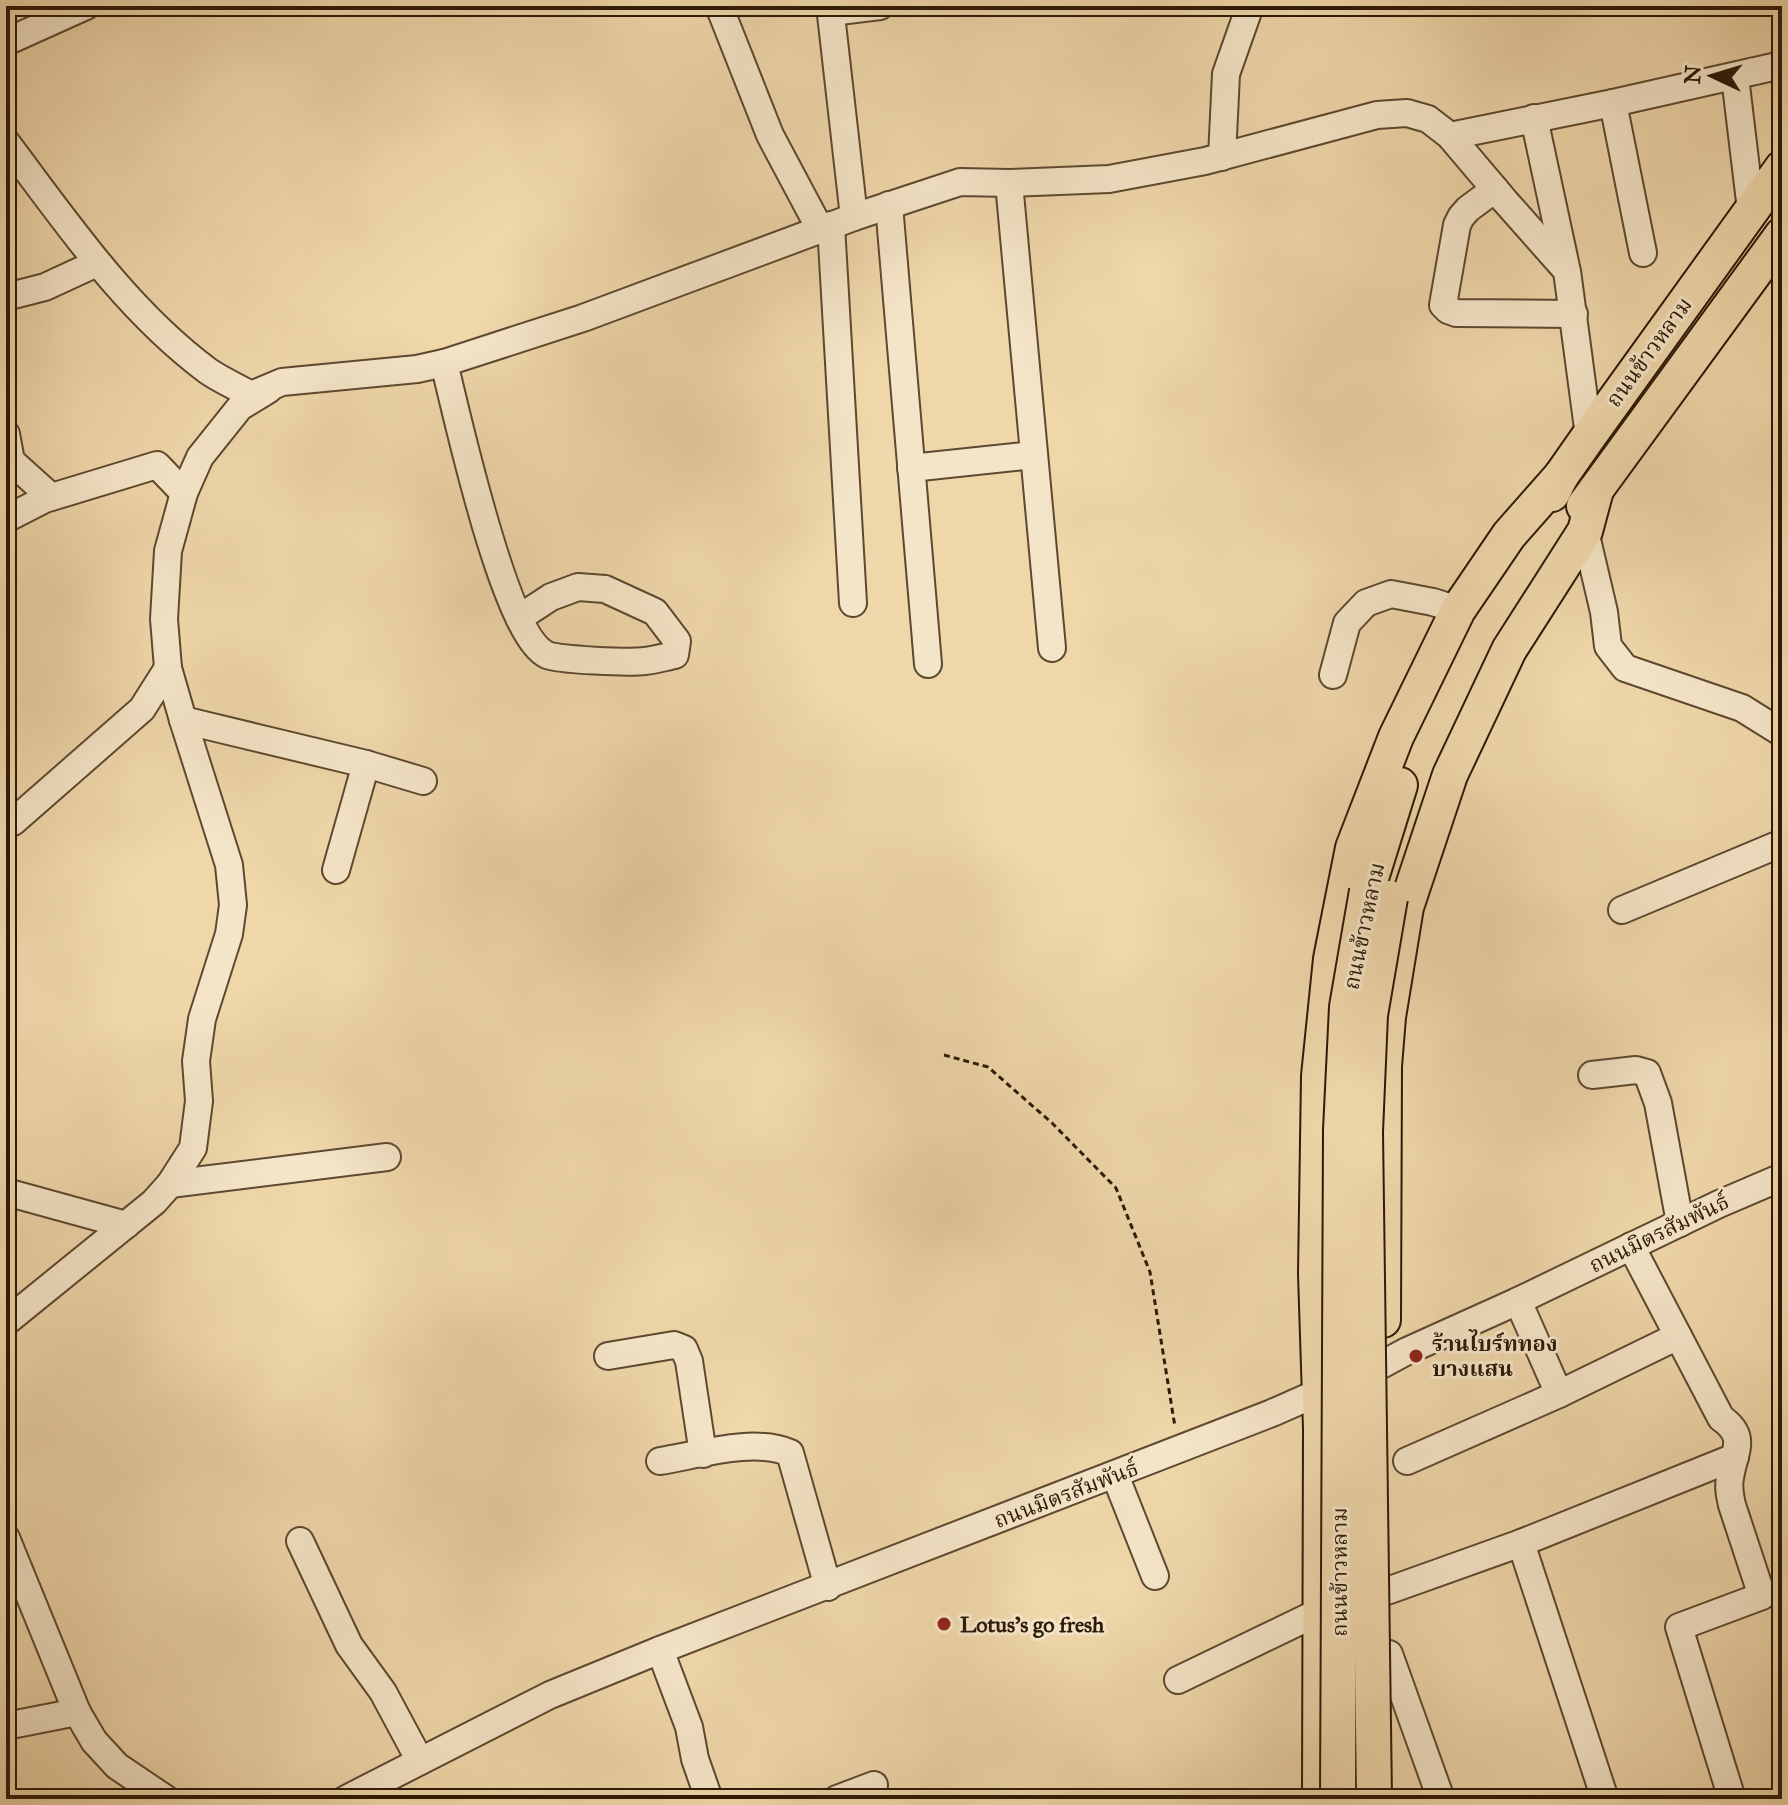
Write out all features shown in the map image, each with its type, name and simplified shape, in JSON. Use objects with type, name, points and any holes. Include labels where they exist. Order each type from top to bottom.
[{"type":"main road","name":"ถนนข้าวหลาม","points":[[1338,1799],[1341,1130],[1347,1007],[1378,895],[1407,761],[1472,631],[1524,549],[1561,476],[1782,168]]},
{"type":"main road","name":"ถนนข้าวหลาม","points":[[1374,1799],[1365,1132],[1378,895],[1430,770],[1492,640],[1596,490],[1769,270],[1782,235]]},
{"type":"main road","points":[[1320,1799],[1320,1393],[1316,1274],[1319,1076],[1331,959],[1353,848],[1396,737],[1458,610],[1509,535],[1561,476]]},
{"type":"main road","points":[[1388,1799],[1389,1654],[1383,1364],[1384,1066],[1388,1017],[1406,907],[1450,775],[1509,650],[1585,531],[1596,490]]},
{"type":"main road","points":[[1319,1076],[1324,1102],[1330,1110],[1340,1116],[1359,1115],[1367,1113],[1377,1104],[1384,1066]]},
{"type":"main road","points":[[1316,1274],[1327,1311],[1332,1318],[1345,1324],[1358,1320],[1374,1296],[1384,1269]]},
{"type":"main road","points":[[1320,1520],[1328,1481],[1337,1469],[1350,1463],[1363,1467],[1371,1477],[1381,1495],[1387,1529]]},
{"type":"main road","points":[[1320,1728],[1331,1681],[1339,1669],[1352,1664],[1365,1668],[1374,1678],[1388,1728]]},
{"type":"street","points":[[6,40],[86,6]]},
{"type":"street","points":[[719,6],[770,135],[835,224]]},
{"type":"street","points":[[853,603],[835,224],[830,9],[880,6]]},
{"type":"street","points":[[1222,157],[1226,74],[1250,6]]},
{"type":"street","points":[[1450,136],[1782,65]]},
{"type":"street","points":[[1735,77],[1751,210]]},
{"type":"street","points":[[1613,103],[1643,253]]},
{"type":"street","points":[[6,142],[97,263],[162,334],[211,373],[251,395],[282,382],[417,369],[444,363],[583,318],[835,224],[960,182],[1109,179],[1222,157],[1377,115],[1407,113],[1428,119],[1450,136],[1567,271]]},
{"type":"street","points":[[1534,118],[1567,271],[1589,436]]},
{"type":"street","points":[[1009,183],[1052,648]]},
{"type":"street","points":[[1495,189],[1461,217],[1457,225],[1443,305],[1456,313],[1574,314]]},
{"type":"street","points":[[889,205],[928,664]]},
{"type":"street","points":[[6,297],[45,287],[97,263]]},
{"type":"street","points":[[444,363],[490,544],[519,618],[535,645],[547,655],[582,660],[644,661],[675,655],[677,641],[655,612],[605,589],[578,587],[551,597],[519,618]]},
{"type":"street","points":[[6,1322],[154,1202],[170,1184],[193,1148],[199,1101],[196,1061],[202,1019],[229,934],[233,905],[229,865],[168,668],[164,619],[168,551],[184,493],[200,457],[240,407],[282,382]]},
{"type":"street","points":[[6,434],[11,461],[51,497]]},
{"type":"street","points":[[911,468],[1034,455]]},
{"type":"street","points":[[6,519],[51,497],[157,465],[184,493]]},
{"type":"street","points":[[1585,531],[1604,612],[1608,646],[1625,668],[1742,708],[1782,733]]},
{"type":"street","points":[[1333,675],[1347,623],[1366,603],[1391,594],[1458,610]]},
{"type":"street","points":[[6,823],[13,822],[61,782],[142,709],[168,668]]},
{"type":"street","points":[[183,720],[366,764],[423,781]]},
{"type":"street","points":[[336,870],[366,764]]},
{"type":"street","points":[[1622,910],[1782,843]]},
{"type":"street","points":[[1592,1075],[1636,1070],[1647,1073],[1658,1103],[1680,1223]]},
{"type":"street","points":[[170,1184],[387,1157]]},
{"type":"street","name":"ถนนมิตรสัมพันธ์","points":[[351,1798],[550,1695],[1320,1393],[1782,1177]]},
{"type":"street","points":[[6,1192],[126,1225]]},
{"type":"street","points":[[1631,1246],[1721,1418],[1736,1433],[1738,1444],[1729,1489],[1762,1596],[1679,1627],[1732,1799]]},
{"type":"street","points":[[1518,1301],[1559,1394]]},
{"type":"street","points":[[1407,1461],[1559,1394],[1678,1336]]},
{"type":"street","points":[[608,1356],[674,1345],[684,1349],[689,1361],[703,1454]]},
{"type":"street","points":[[660,1461],[756,1446],[779,1448],[790,1453],[828,1587]]},
{"type":"street","points":[[1387,1591],[1521,1543],[1735,1457]]},
{"type":"street","points":[[1115,1475],[1155,1576]]},
{"type":"street","points":[[6,1538],[77,1712],[94,1741],[117,1766],[166,1799]]},
{"type":"street","points":[[300,1541],[349,1645],[383,1692],[420,1761]]},
{"type":"street","points":[[1521,1543],[1605,1799]]},
{"type":"street","points":[[1178,1680],[1321,1611]]},
{"type":"street","points":[[653,1653],[689,1727],[695,1759],[709,1799]]},
{"type":"street","points":[[1389,1654],[1441,1799]]},
{"type":"street","points":[[6,1726],[77,1712]]},
{"type":"street","points":[[837,1799],[874,1785]]},
{"type":"path","points":[[944,1055],[988,1067],[1052,1123],[1116,1188],[1150,1272],[1179,1450]]},
{"type":"place","name":"ร้านไบร์ททอง บางแสน","points":[[1416,1356]]},
{"type":"place","name":"Lotus's go fresh","points":[[944,1624]]}]
